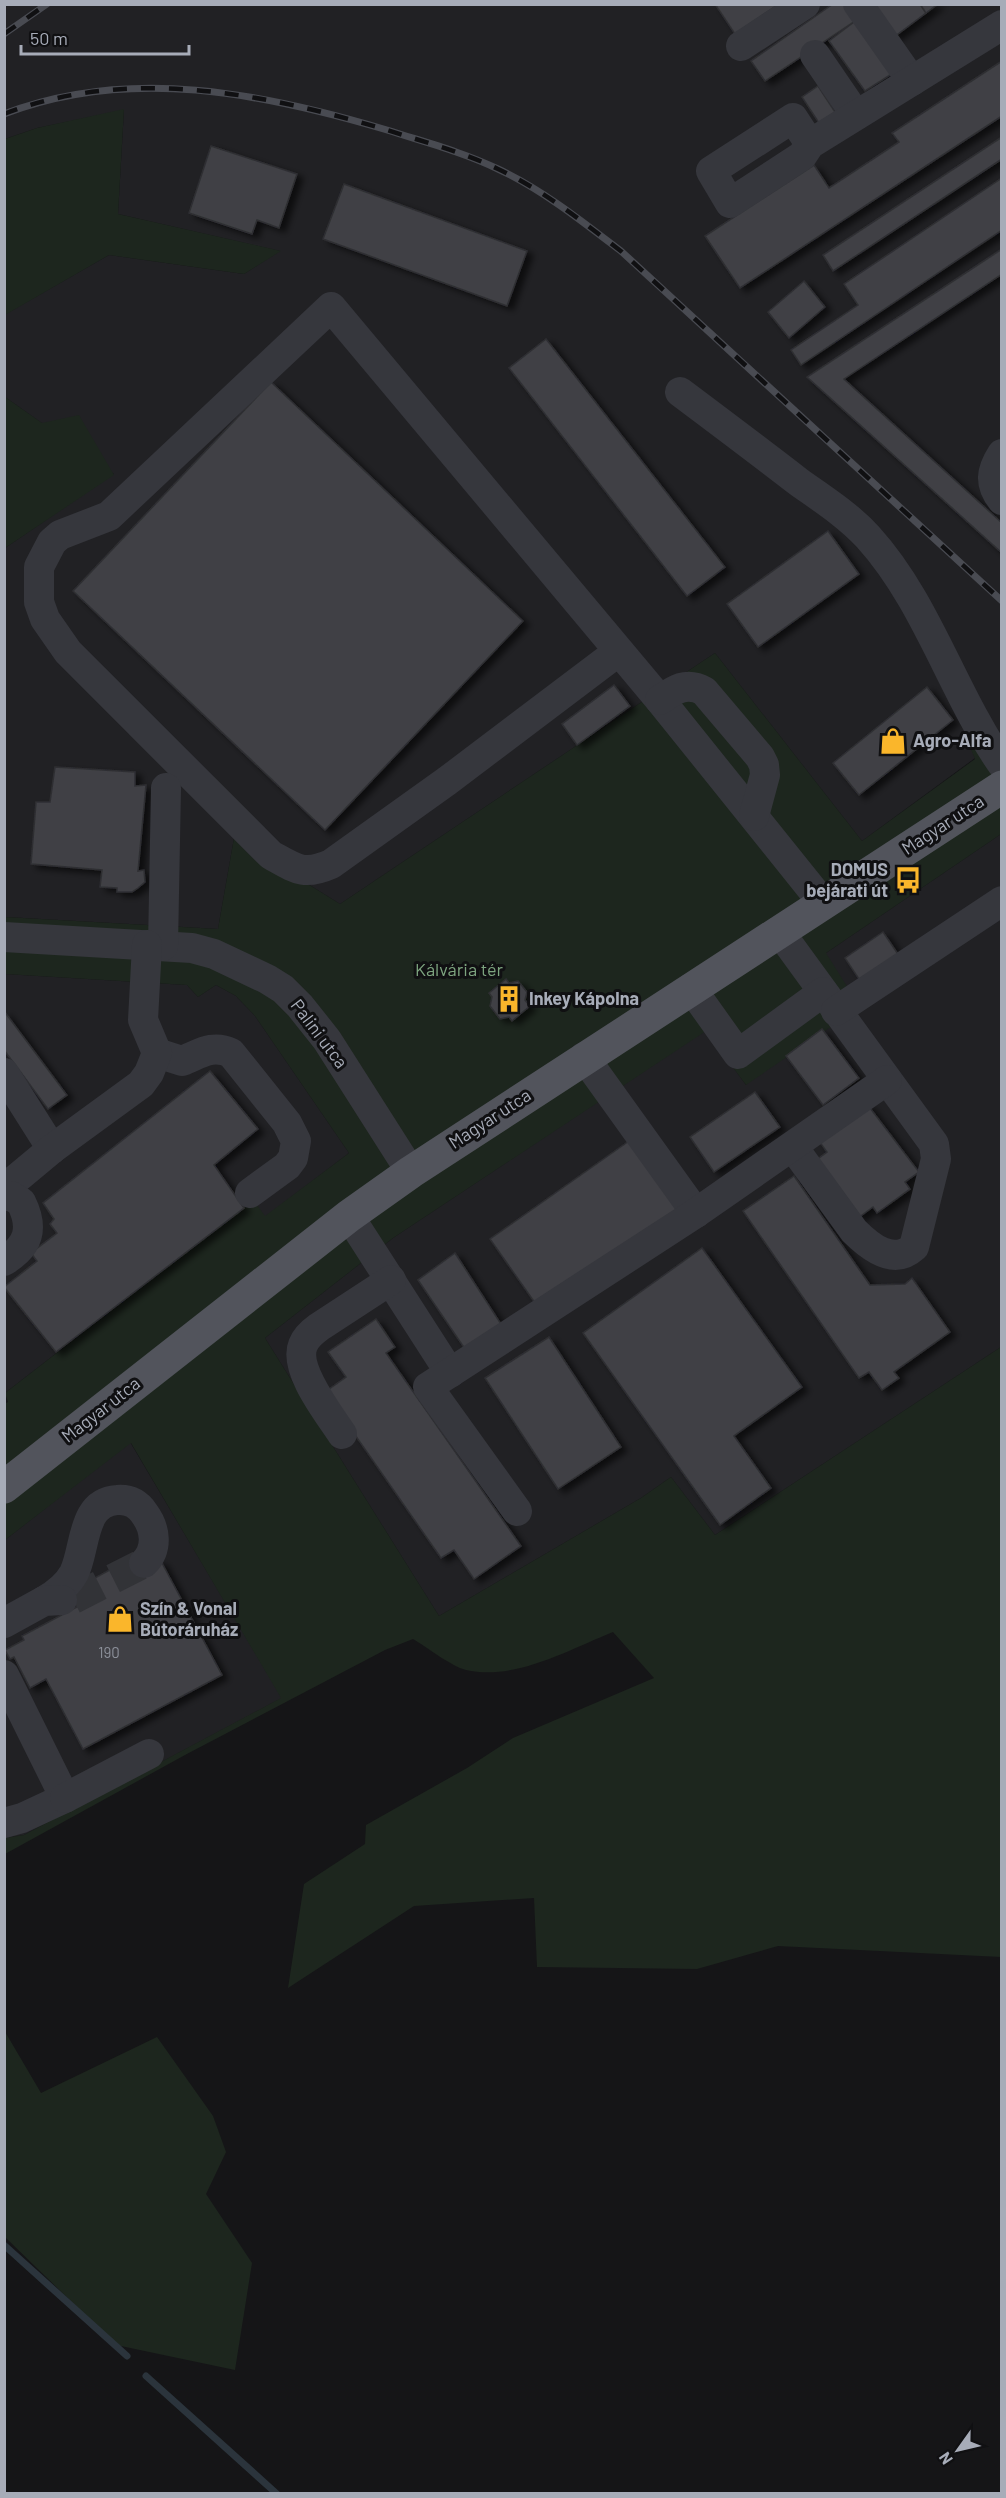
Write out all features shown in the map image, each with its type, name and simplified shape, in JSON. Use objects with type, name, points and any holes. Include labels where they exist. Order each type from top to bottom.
[{"type":"main road","name":"Magyar utca","points":[[4,1487],[349,1216],[411,1172],[584,1057],[1002,788]]},
{"type":"street","points":[[741,46],[805,4]]},
{"type":"street","points":[[858,4],[912,81]]},
{"type":"street","points":[[810,144],[912,81],[996,18]]},
{"type":"street","points":[[815,55],[856,115]]},
{"type":"street","points":[[619,651],[447,781],[332,864],[316,870],[304,871],[271,855],[68,652],[45,619],[39,602],[39,567],[52,542],[60,535],[110,516],[331,307],[619,651],[657,697],[823,903]]},
{"type":"street","points":[[680,392],[838,511],[867,536],[895,573],[913,602],[987,742],[1002,764]]},
{"type":"street","points":[[1002,454],[995,464],[992,484],[1002,500]]},
{"type":"street","points":[[657,697],[684,687],[697,687],[704,691],[760,757],[765,775],[754,816]]},
{"type":"street","points":[[4,1189],[42,1157],[141,1084],[149,1073],[157,1053],[143,1020],[155,945],[166,788]]},
{"type":"street","points":[[691,988],[738,1054],[1002,901]]},
{"type":"street","points":[[779,931],[934,1144],[936,1159],[918,1238],[908,1252],[891,1255],[878,1251],[866,1242],[854,1231],[793,1147]]},
{"type":"street","name":"Palini utca","points":[[4,937],[192,948],[214,954],[250,970],[283,989],[300,1005],[327,1040],[411,1172]]},
{"type":"street","points":[[157,1053],[182,1061],[213,1048],[231,1053],[287,1123],[296,1141],[293,1158],[250,1193]]},
{"type":"street","points":[[584,1057],[696,1213]]},
{"type":"street","points":[[4,1073],[42,1157]]},
{"type":"street","points":[[517,1511],[428,1387],[696,1213],[887,1080]]},
{"type":"street","points":[[4,1261],[24,1245],[27,1237],[15,1203],[24,1192],[42,1157]]},
{"type":"street","points":[[349,1216],[450,1372]]},
{"type":"street","points":[[342,1434],[316,1396],[306,1374],[301,1352],[303,1344],[319,1327],[391,1280]]},
{"type":"street","points":[[4,1623],[58,1600],[62,1589],[73,1575],[81,1555],[88,1524],[93,1514],[105,1503],[120,1499],[127,1500],[141,1509],[147,1517],[154,1542],[152,1552],[144,1563]]},
{"type":"street","points":[[4,1676],[65,1797]]},
{"type":"street","points":[[4,1823],[22,1818],[149,1754]]},
{"type":"shaded area","points":[[5,5],[1001,5],[1001,737],[971,748],[975,758],[862,841],[715,653],[340,904],[234,838],[218,929],[5,917],[5,548],[114,474],[5,397],[4,315],[109,255],[244,274],[280,251],[118,214],[124,110],[37,128],[5,139]]},
{"type":"shaded area","points":[[1001,834],[1001,1347],[715,1535],[671,1477],[641,1498],[439,1616],[265,1338],[393,1238],[706,1030],[746,1085],[826,953]]},
{"type":"shaded area","points":[[5,974],[187,985],[198,997],[216,985],[236,996],[255,1016],[349,1153],[265,1217],[244,1208],[5,1393]]},
{"type":"shaded area","name":"Szín & Vonal Bútoráruház","points":[[130,1442],[282,1698],[24,1835],[5,1838],[5,1540]]},
{"type":"green space","points":[[124,109],[118,214],[281,251],[244,274],[109,255],[5,315],[5,139],[37,128]]},
{"type":"green space","points":[[5,397],[42,423],[79,415],[114,475],[5,548]]},
{"type":"green space","name":"Kálvária tér","points":[[715,653],[862,841],[975,759],[970,747],[997,730],[1002,737],[1001,834],[826,953],[860,1007],[746,1085],[706,1031],[393,1238],[265,1338],[439,1616],[641,1498],[671,1477],[715,1535],[1001,1347],[1001,1957],[778,1946],[697,1969],[537,1967],[534,1898],[414,1906],[288,1988],[304,1884],[365,1844],[366,1825],[467,1768],[513,1738],[654,1678],[613,1632],[560,1655],[522,1668],[485,1672],[460,1668],[413,1639],[385,1650],[185,1755],[5,1854],[5,1838],[24,1835],[281,1698],[131,1443],[5,1540],[4,1404],[8,1402],[5,1393],[254,1201],[265,1216],[349,1153],[255,1016],[236,996],[216,985],[198,997],[187,985],[5,974],[5,917],[218,929],[234,838],[340,904]]},
{"type":"green space","points":[[4,2030],[41,2093],[157,2037],[213,2116],[226,2152],[206,2194],[252,2263],[235,2370],[116,2345],[5,2237]]},
{"type":"building","points":[[715,4],[779,4],[735,34]]},
{"type":"building","points":[[833,4],[849,4],[858,19],[765,81],[751,61]]},
{"type":"building","points":[[869,4],[920,4],[926,13],[894,37]]},
{"type":"building","points":[[920,4],[938,4],[926,13]]},
{"type":"building","points":[[858,19],[898,70],[865,91],[829,41]]},
{"type":"building","points":[[1002,61],[1002,116],[740,288],[705,236],[814,165],[829,188],[899,142],[892,133]]},
{"type":"building","points":[[818,86],[835,112],[819,123],[802,97]]},
{"type":"building","points":[[1002,137],[1002,159],[833,271],[823,255]]},
{"type":"building","points":[[211,146],[297,174],[279,228],[257,220],[252,234],[189,213]]},
{"type":"building","points":[[1002,178],[1002,230],[801,365],[791,350],[858,305],[844,284]]},
{"type":"building","points":[[344,184],[527,251],[507,306],[323,239]]},
{"type":"building","points":[[1002,249],[1002,274],[844,379],[1002,523],[1002,553],[807,377]]},
{"type":"building","points":[[804,281],[825,307],[789,338],[768,312]]},
{"type":"building","points":[[546,339],[725,567],[687,596],[509,368]]},
{"type":"building","points":[[271,382],[523,621],[325,830],[73,591]]},
{"type":"building","points":[[828,531],[859,574],[758,647],[727,604]]},
{"type":"building","points":[[614,685],[630,706],[577,745],[562,724]]},
{"type":"building","name":"Agro-Alfa","points":[[927,687],[953,720],[859,795],[833,763]]},
{"type":"building","points":[[55,767],[135,772],[135,786],[146,785],[138,871],[144,870],[145,882],[132,892],[117,892],[117,888],[100,887],[102,870],[31,864],[36,802],[50,802]]},
{"type":"building","points":[[883,932],[904,963],[865,988],[845,958]]},
{"type":"building","name":"Inkey Kápolna","points":[[506,979],[509,983],[518,981],[527,992],[525,1000],[530,1006],[512,1021],[509,1017],[500,1019],[490,1006],[492,997],[489,993]]},
{"type":"building","points":[[4,1011],[67,1095],[48,1109],[4,1050]]},
{"type":"building","points":[[822,1029],[859,1078],[823,1105],[786,1056]]},
{"type":"building","points":[[210,1071],[258,1129],[214,1165],[244,1208],[56,1352],[4,1287],[37,1261],[31,1253],[57,1233],[50,1224],[54,1219],[43,1203]]},
{"type":"building","points":[[755,1092],[780,1127],[714,1172],[690,1137]]},
{"type":"building","points":[[867,1104],[919,1172],[905,1182],[910,1189],[877,1213],[873,1207],[858,1218],[815,1161],[827,1152],[819,1141]]},
{"type":"building","points":[[629,1141],[679,1212],[540,1310],[490,1239]]},
{"type":"building","points":[[794,1176],[870,1285],[905,1284],[912,1278],[950,1332],[894,1372],[899,1378],[882,1390],[869,1372],[859,1378],[743,1211]]},
{"type":"building","points":[[702,1248],[802,1387],[734,1436],[771,1488],[720,1525],[583,1333]]},
{"type":"building","points":[[455,1253],[501,1324],[465,1349],[418,1280]]},
{"type":"building","points":[[376,1319],[395,1347],[386,1353],[521,1546],[474,1579],[454,1550],[441,1558],[325,1392],[346,1377],[328,1352]]},
{"type":"building","points":[[549,1337],[621,1447],[558,1489],[485,1378]]},
{"type":"building","points":[[139,1554],[162,1563],[222,1675],[83,1749],[46,1679],[30,1688],[14,1657],[10,1659],[5,1650],[24,1640],[22,1636],[77,1607],[69,1592]]},
{"type":"waterway","points":[[4,2245],[127,2356]]},
{"type":"waterway","points":[[146,2376],[277,2494]]},
{"type":"tunnel","points":[[73,1599],[144,1563]]},
{"type":"railway","points":[[4,34],[47,4]]},
{"type":"railway","points":[[4,114],[51,99],[99,91],[147,88],[196,90],[244,96],[340,117],[471,157],[515,177],[577,218],[622,252],[1002,601]]},
{"type":"place","name":"Agro-Alfa","points":[[893,741]]},
{"type":"place","name":"DOMUS bejárati út","points":[[908,880]]},
{"type":"place","name":"Inkey Kápolna","points":[[509,999]]},
{"type":"place","name":"Szín & Vonal Bútoráruház","points":[[120,1619]]}]
